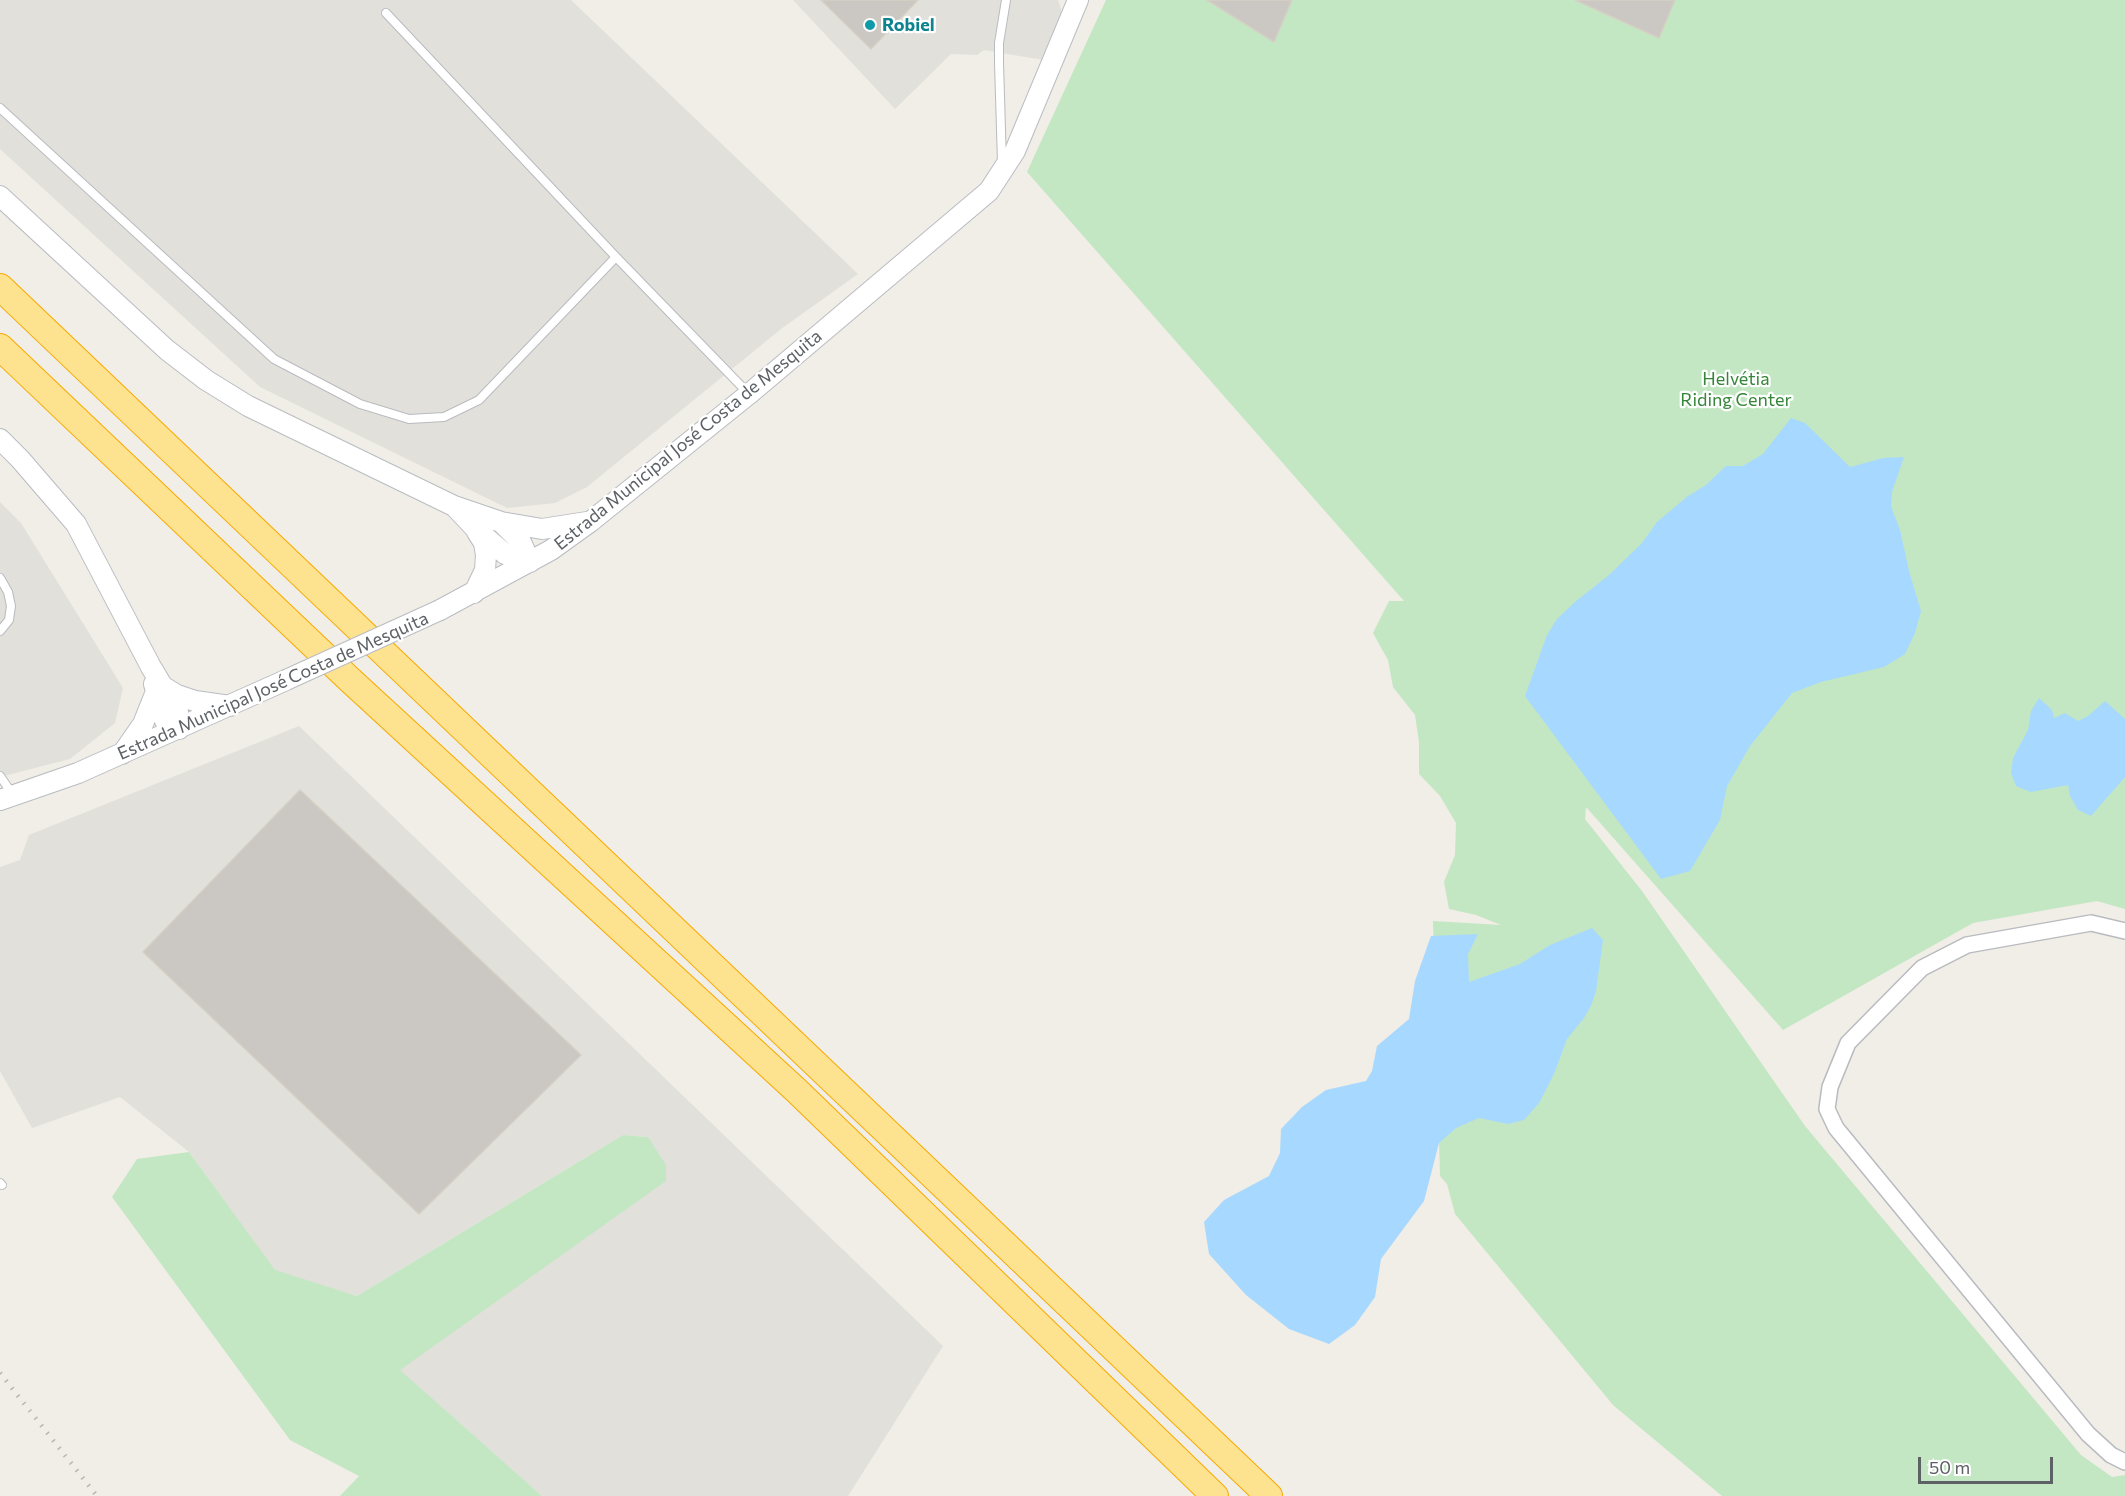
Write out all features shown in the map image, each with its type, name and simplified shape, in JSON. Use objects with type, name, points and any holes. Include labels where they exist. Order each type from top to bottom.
[{"type":"highway","points":[[0,287],[1269,1496]]},
{"type":"highway","points":[[0,347],[349,679],[797,1091],[1215,1496]]},
{"type":"main road","name":"Estrada Municipal José Costa de Mesquita","points":[[7,798],[78,773],[122,754],[440,610],[551,550],[590,522],[749,394],[989,191],[1015,151],[1078,0]]},
{"type":"main road","points":[[0,196],[167,350],[206,380],[248,406],[454,506],[501,522],[525,528],[542,529],[590,522]]},
{"type":"main road","points":[[0,439],[76,524],[151,667],[160,691],[178,712],[179,729]]},
{"type":"main road","points":[[454,506],[505,554],[530,562]]},
{"type":"main road","points":[[501,522],[521,542],[530,562]]},
{"type":"main road","points":[[474,527],[484,543],[486,555],[485,570],[474,593]]},
{"type":"main road","points":[[160,691],[230,706]]},
{"type":"main road","points":[[122,754],[143,724],[160,691]]},
{"type":"street","points":[[2125,931],[2091,923],[1967,945],[1922,968],[1848,1043],[1830,1087],[1827,1109],[1836,1128],[2088,1434],[2110,1455],[2125,1462]]},
{"type":"lane","points":[[1002,174],[999,43],[1006,0]]},
{"type":"lane","points":[[386,13],[749,394]]},
{"type":"lane","points":[[0,108],[274,359],[360,404],[409,419],[444,417],[479,400],[616,256]]},
{"type":"lane","points":[[0,578],[8,592],[11,606],[9,620],[0,631]]},
{"type":"lane","points":[[0,776],[7,798]]},
{"type":"shaded area","points":[[0,0],[571,0],[858,274],[781,329],[587,487],[555,503],[507,508],[260,387],[0,149]]},
{"type":"shaded area","points":[[793,0],[1058,0],[1062,12],[1043,60],[984,50],[977,55],[951,54],[895,109]]},
{"type":"shaded area","points":[[0,502],[21,523],[123,688],[115,723],[70,759],[0,777]]},
{"type":"shaded area","points":[[299,726],[943,1346],[848,1496],[542,1496],[399,1370],[665,1181],[648,1137],[623,1135],[357,1296],[275,1271],[189,1152],[120,1097],[32,1128],[0,1071],[0,867],[20,860],[29,835]]},
{"type":"green space","name":"Helvétia Riding Center","points":[[1106,0],[2125,0],[2125,909],[2097,901],[1973,923],[1783,1030],[1586,807],[1585,819],[1642,891],[1805,1126],[2081,1455],[2112,1477],[2125,1475],[2125,1496],[1722,1496],[1613,1405],[1455,1214],[1447,1184],[1440,1176],[1433,921],[1501,925],[1476,915],[1449,909],[1444,882],[1455,855],[1456,823],[1440,796],[1419,774],[1419,742],[1415,715],[1393,687],[1388,660],[1373,633],[1389,601],[1404,601],[1027,172]]},
{"type":"green space","points":[[623,1135],[648,1137],[666,1165],[666,1181],[400,1370],[542,1496],[340,1496],[359,1476],[290,1440],[112,1197],[137,1159],[189,1152],[275,1270],[357,1296]]},
{"type":"water","points":[[1791,418],[1805,423],[1850,467],[1883,458],[1904,457],[1892,492],[1891,506],[1900,530],[1921,611],[1915,633],[1905,654],[1884,667],[1821,682],[1792,693],[1750,746],[1727,786],[1720,820],[1690,871],[1661,879],[1525,696],[1547,635],[1557,619],[1609,575],[1642,543],[1657,522],[1688,496],[1706,485],[1726,466],[1743,466],[1763,454]]},
{"type":"water","points":[[2039,698],[2052,710],[2054,718],[2065,713],[2078,721],[2088,716],[2105,701],[2125,719],[2125,777],[2091,816],[2078,810],[2070,796],[2068,785],[2031,792],[2016,786],[2011,773],[2013,758],[2028,730],[2031,711]]},
{"type":"water","points":[[1592,928],[1603,940],[1596,991],[1584,1018],[1567,1039],[1554,1074],[1539,1103],[1524,1120],[1508,1124],[1479,1118],[1456,1128],[1439,1143],[1424,1201],[1381,1259],[1375,1297],[1355,1325],[1329,1344],[1289,1329],[1246,1295],[1209,1254],[1204,1222],[1224,1200],[1269,1176],[1280,1153],[1281,1129],[1302,1107],[1326,1090],[1366,1081],[1372,1071],[1377,1046],[1409,1019],[1415,981],[1431,936],[1478,934],[1468,954],[1469,982],[1520,964],[1550,945]]},
{"type":"building","name":"Robiel","points":[[821,0],[918,0],[871,49]]},
{"type":"building","points":[[1207,0],[1292,0],[1274,42]]},
{"type":"building","points":[[1575,0],[1675,0],[1659,38]]},
{"type":"building","points":[[300,790],[581,1055],[419,1214],[143,952]]},
{"type":"railway","points":[[0,1373],[97,1496]]},
{"type":"place","name":"Robiel","points":[[870,25]]}]
